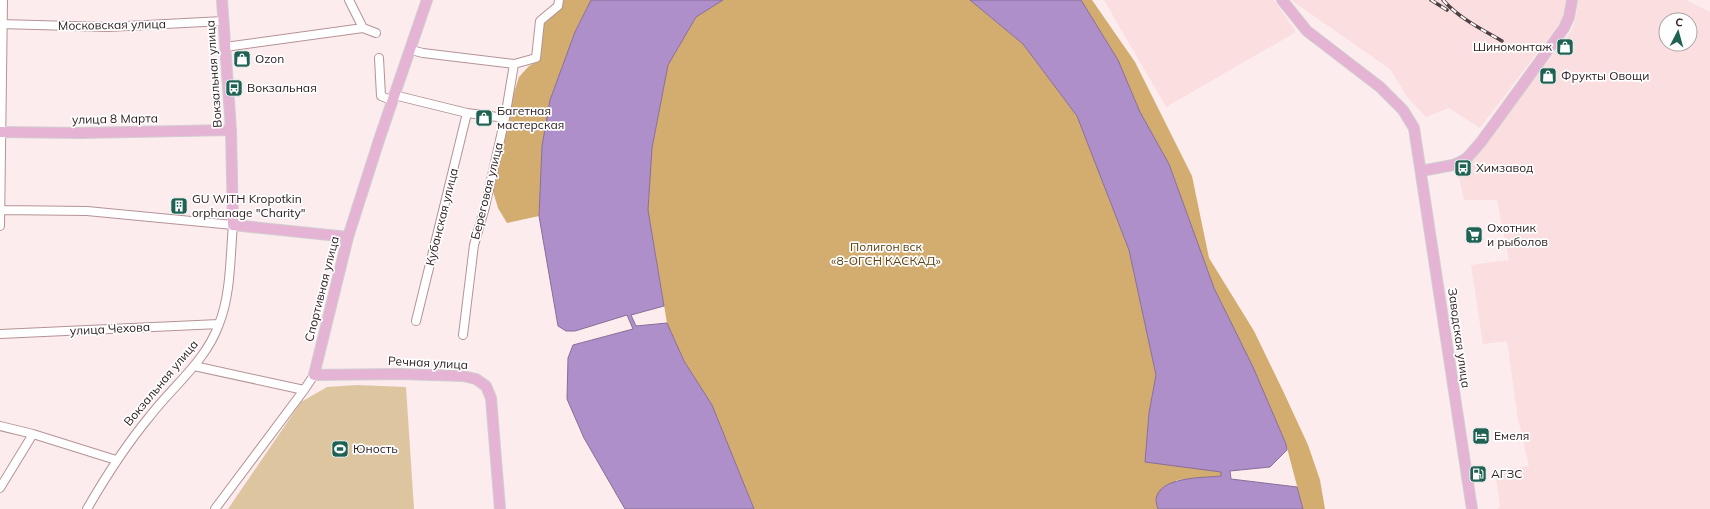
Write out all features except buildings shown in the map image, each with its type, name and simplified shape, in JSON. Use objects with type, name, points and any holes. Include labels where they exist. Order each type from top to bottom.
[{"type":"main road","name":"Вокзальная улица","points":[[222,0],[231,130],[233,225]]},
{"type":"main road","name":"Спортивная улица","points":[[314,375],[348,236],[427,0]]},
{"type":"main road","name":"Заводская улица","points":[[1282,0],[1307,31],[1380,87],[1403,110],[1414,128],[1422,171],[1472,509]]},
{"type":"main road","points":[[1422,171],[1453,165],[1467,158],[1490,130],[1564,28],[1572,0]]},
{"type":"main road","name":"улица 8 Марта","points":[[1,132],[80,133],[231,130]]},
{"type":"main road","points":[[233,225],[348,236]]},
{"type":"main road","name":"Речная улица","points":[[314,375],[400,374],[462,376],[476,379],[486,386],[491,398],[500,509]]},
{"type":"street","points":[[0,226],[1,24],[3,0]]},
{"type":"street","points":[[349,0],[363,28]]},
{"type":"street","points":[[411,50],[423,53],[514,64],[536,58],[540,21],[558,6],[559,0]]},
{"type":"street","name":"Московская улица","points":[[1,24],[108,27],[224,21]]},
{"type":"street","points":[[225,46],[363,28],[376,33]]},
{"type":"street","points":[[379,58],[381,96],[467,113],[504,118]]},
{"type":"street","name":"Береговая улица","points":[[462,335],[474,245],[485,207],[514,64]]},
{"type":"street","name":"Кубанская улица","points":[[416,321],[467,113]]},
{"type":"street","points":[[0,210],[87,210],[233,225]]},
{"type":"street","name":"Вокзальная улица","points":[[87,509],[116,460],[150,415],[209,347],[220,324],[229,272],[233,225]]},
{"type":"street","name":"улица Чехова","points":[[0,334],[220,324]]},
{"type":"street","points":[[194,366],[304,390]]},
{"type":"street","name":"Спортивная улица","points":[[216,509],[314,375]]},
{"type":"street","points":[[0,426],[33,434],[116,460]]},
{"type":"street","points":[[0,488],[33,434]]},
{"type":"shaded area","points":[[591,0],[723,0],[696,17],[668,65],[652,148],[648,210],[664,306],[631,315],[636,326],[667,323],[684,361],[712,405],[754,509],[625,509],[584,438],[567,399],[568,358],[573,345],[633,329],[627,315],[575,331],[566,331],[558,326],[539,216],[542,146],[550,100],[575,32]]},
{"type":"shaded area","points":[[970,0],[1081,0],[1118,60],[1140,112],[1169,164],[1214,288],[1253,367],[1286,444],[1287,450],[1270,467],[1230,471],[1231,479],[1297,487],[1303,509],[1158,509],[1156,500],[1159,492],[1165,486],[1173,482],[1193,478],[1221,476],[1221,472],[1145,462],[1149,413],[1156,375],[1129,250],[1077,116],[1023,44]]},
{"type":"shaded area","points":[[1104,0],[1274,0],[1296,32],[1166,107]]},
{"type":"shaded area","points":[[1291,0],[1566,0],[1562,20],[1480,128],[1449,108],[1426,117],[1408,98],[1390,69]]},
{"type":"shaded area","points":[[1578,0],[1686,0],[1710,12],[1710,509],[1497,509],[1500,506],[1495,471],[1529,466],[1518,419],[1507,341],[1483,344],[1471,265],[1509,260],[1497,200],[1464,200],[1458,173],[1468,165],[1572,30]]},
{"type":"shaded area","name":"Юность","points":[[357,385],[406,387],[414,509],[228,509],[301,402],[327,387]]},
{"type":"green space","points":[[563,0],[591,0],[575,32],[550,100],[542,146],[539,216],[507,223],[498,208],[492,188],[512,99],[519,77],[529,66],[540,60],[544,24],[562,5]]},
{"type":"green space","name":"Полигон вск «8-ОГСН КАСКАД»","points":[[723,0],[970,0],[1023,44],[1077,116],[1129,250],[1156,375],[1149,413],[1145,461],[1221,471],[1222,476],[1177,480],[1156,499],[1158,509],[754,509],[712,405],[684,361],[667,323],[648,210],[652,148],[668,65],[696,17]]},
{"type":"green space","points":[[1081,0],[1092,0],[1135,62],[1192,176],[1209,258],[1254,331],[1284,393],[1308,445],[1320,480],[1325,509],[1303,509],[1286,444],[1253,367],[1214,288],[1169,164],[1140,112],[1118,60]]},
{"type":"railway","points":[[1431,0],[1447,10]]},
{"type":"railway","points":[[1443,0],[1463,18],[1502,41]]},
{"type":"place","name":"Шиномонтаж","points":[[1565,47]]},
{"type":"place","name":"Ozon","points":[[242,59]]},
{"type":"place","name":"Фрукты Овощи","points":[[1548,76]]},
{"type":"place","name":"Вокзальная","points":[[234,88]]},
{"type":"place","name":"Багетная мастерская","points":[[484,118]]},
{"type":"place","name":"Химзавод","points":[[1463,168]]},
{"type":"place","name":"GU WITH Kropotkin orphanage \"Charity\"","points":[[179,206]]},
{"type":"place","name":"Охотник и рыболов","points":[[1474,235]]},
{"type":"place","name":"Емеля","points":[[1481,436]]},
{"type":"place","name":"Юность","points":[[340,449]]},
{"type":"place","name":"АГЗС","points":[[1478,474]]}]
